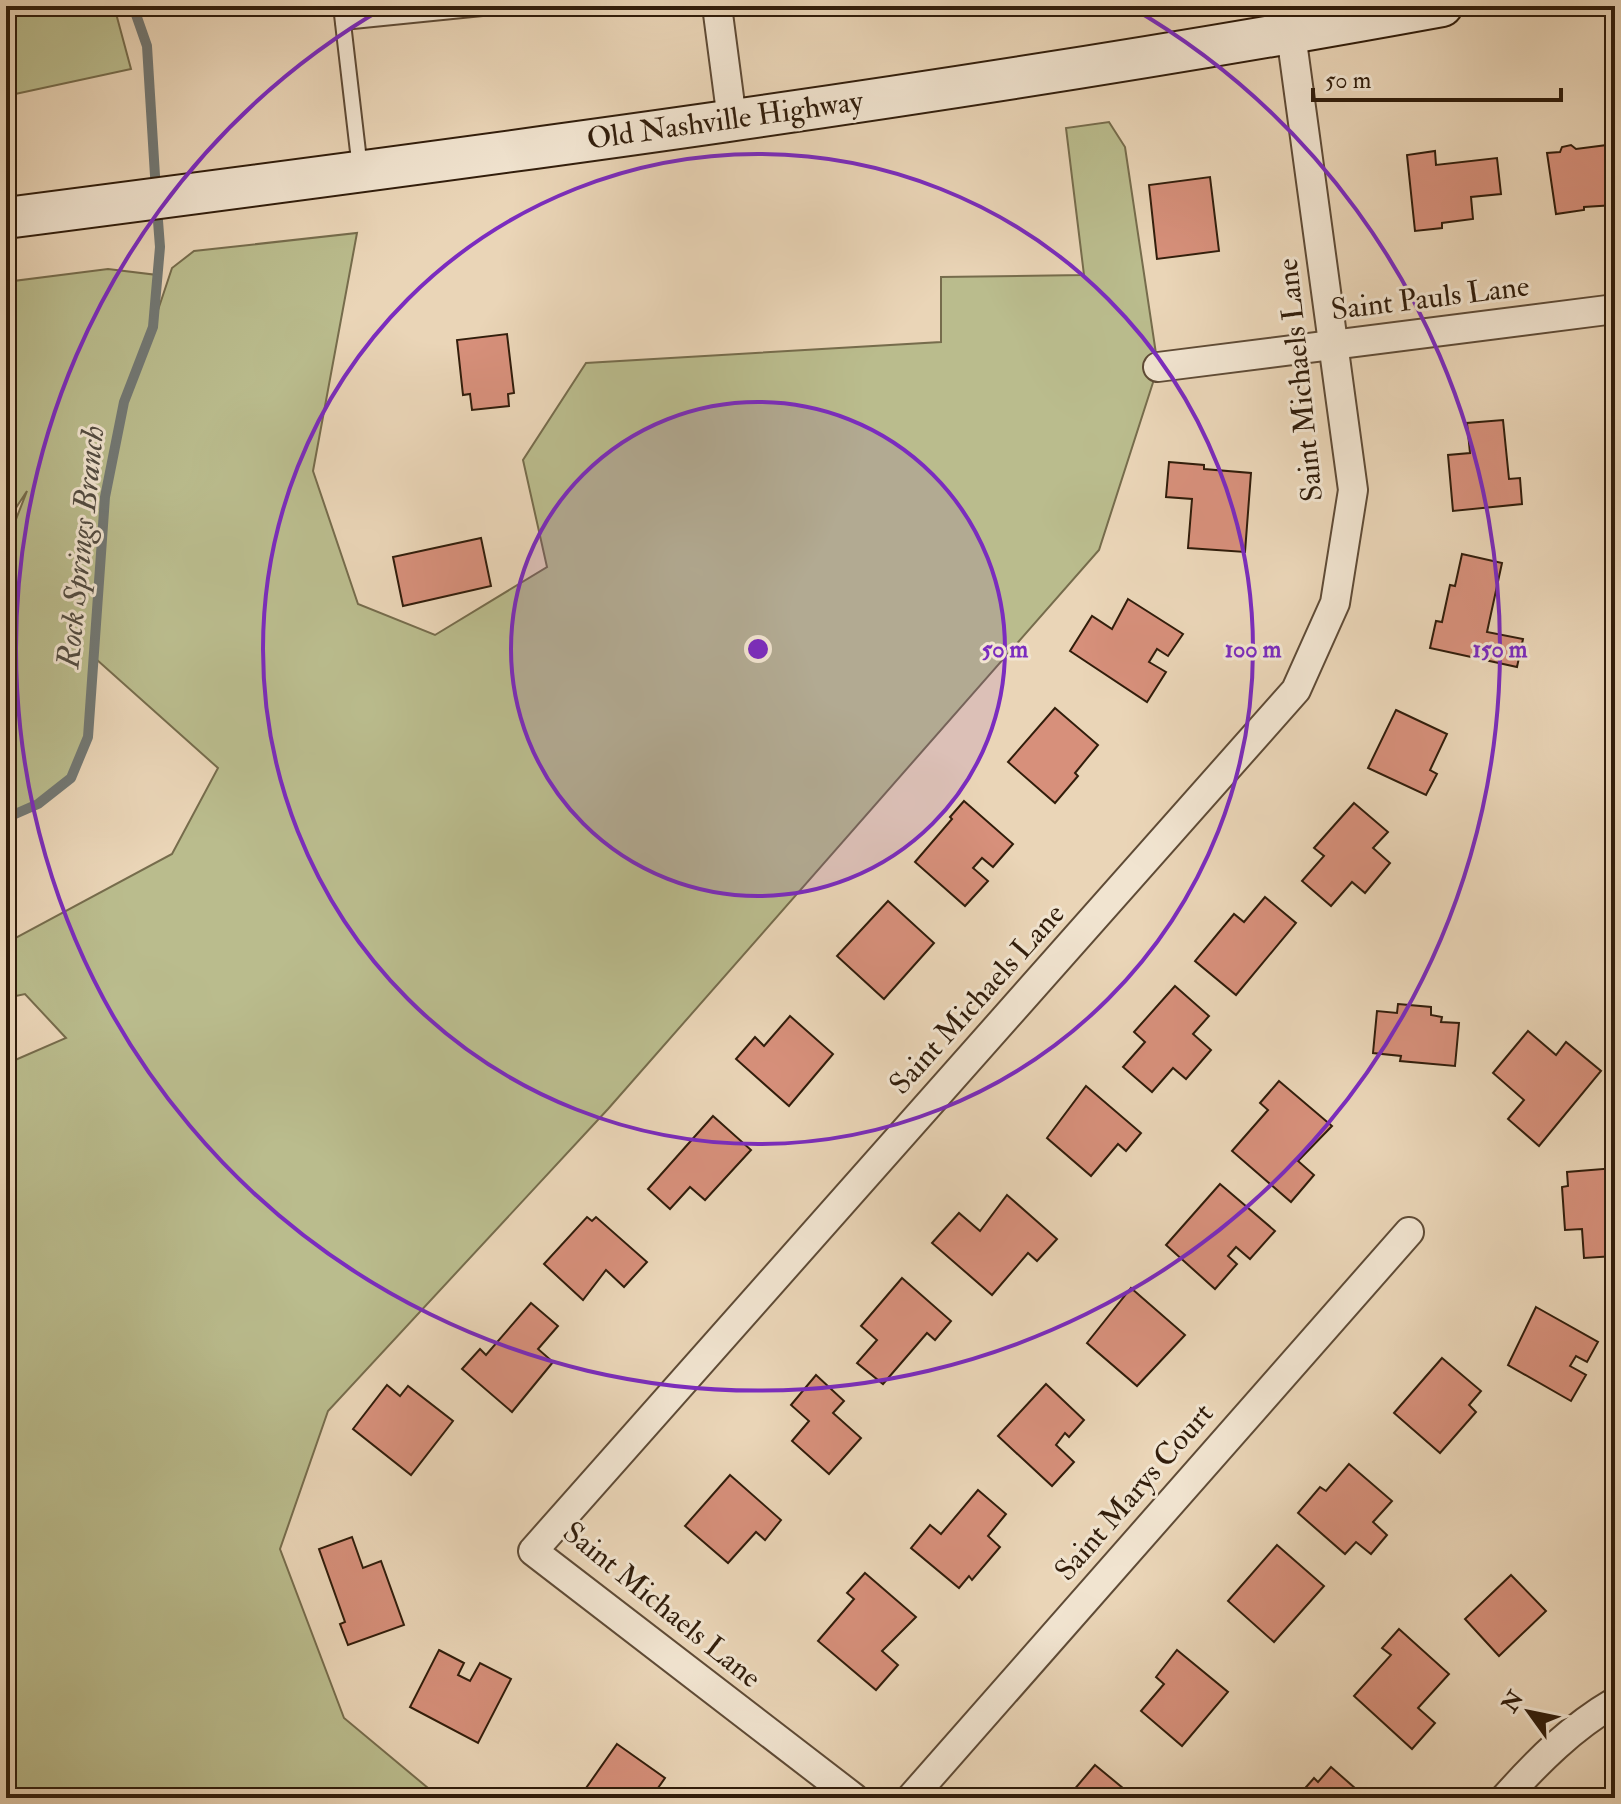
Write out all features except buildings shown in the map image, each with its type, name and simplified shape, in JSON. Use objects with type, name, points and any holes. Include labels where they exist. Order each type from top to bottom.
[{"type":"main road","name":"Old Nashville Highway","points":[[6,218],[732,120],[1291,34],[1442,6]]},
{"type":"street","points":[[717,6],[732,120]]},
{"type":"street","name":"Saint Michaels Lane","points":[[854,1798],[533,1551],[1296,690],[1335,603],[1353,490],[1291,34]]},
{"type":"street","name":"Saint Pauls Lane","points":[[1158,367],[1615,309]]},
{"type":"street","name":"Saint Marys Court","points":[[911,1798],[1409,1232]]},
{"type":"street","points":[[1505,1798],[1540,1758],[1594,1714],[1615,1702]]},
{"type":"lane","points":[[341,6],[360,170]]},
{"type":"lane","points":[[343,22],[502,6]]},
{"type":"green space","points":[[6,6],[114,6],[131,69],[6,96]]},
{"type":"green space","points":[[1109,122],[1125,147],[1158,367],[1099,550],[608,1109],[328,1411],[280,1549],[344,1718],[440,1798],[6,1798],[6,1064],[66,1038],[25,994],[6,998],[6,943],[172,854],[218,768],[96,659],[90,722],[77,768],[55,791],[6,818],[6,545],[27,491],[6,523],[6,282],[108,269],[157,275],[154,322],[172,268],[194,251],[357,233],[313,471],[358,604],[435,635],[547,567],[523,460],[586,363],[941,342],[941,277],[1084,275],[1066,128]]},
{"type":"waterway","name":"Rock Springs Branch","points":[[133,6],[147,46],[156,192]]},
{"type":"waterway","name":"Rock Springs Branch","points":[[6,818],[38,804],[71,778],[88,737],[105,497],[124,402],[153,327],[160,247],[157,208]]}]
